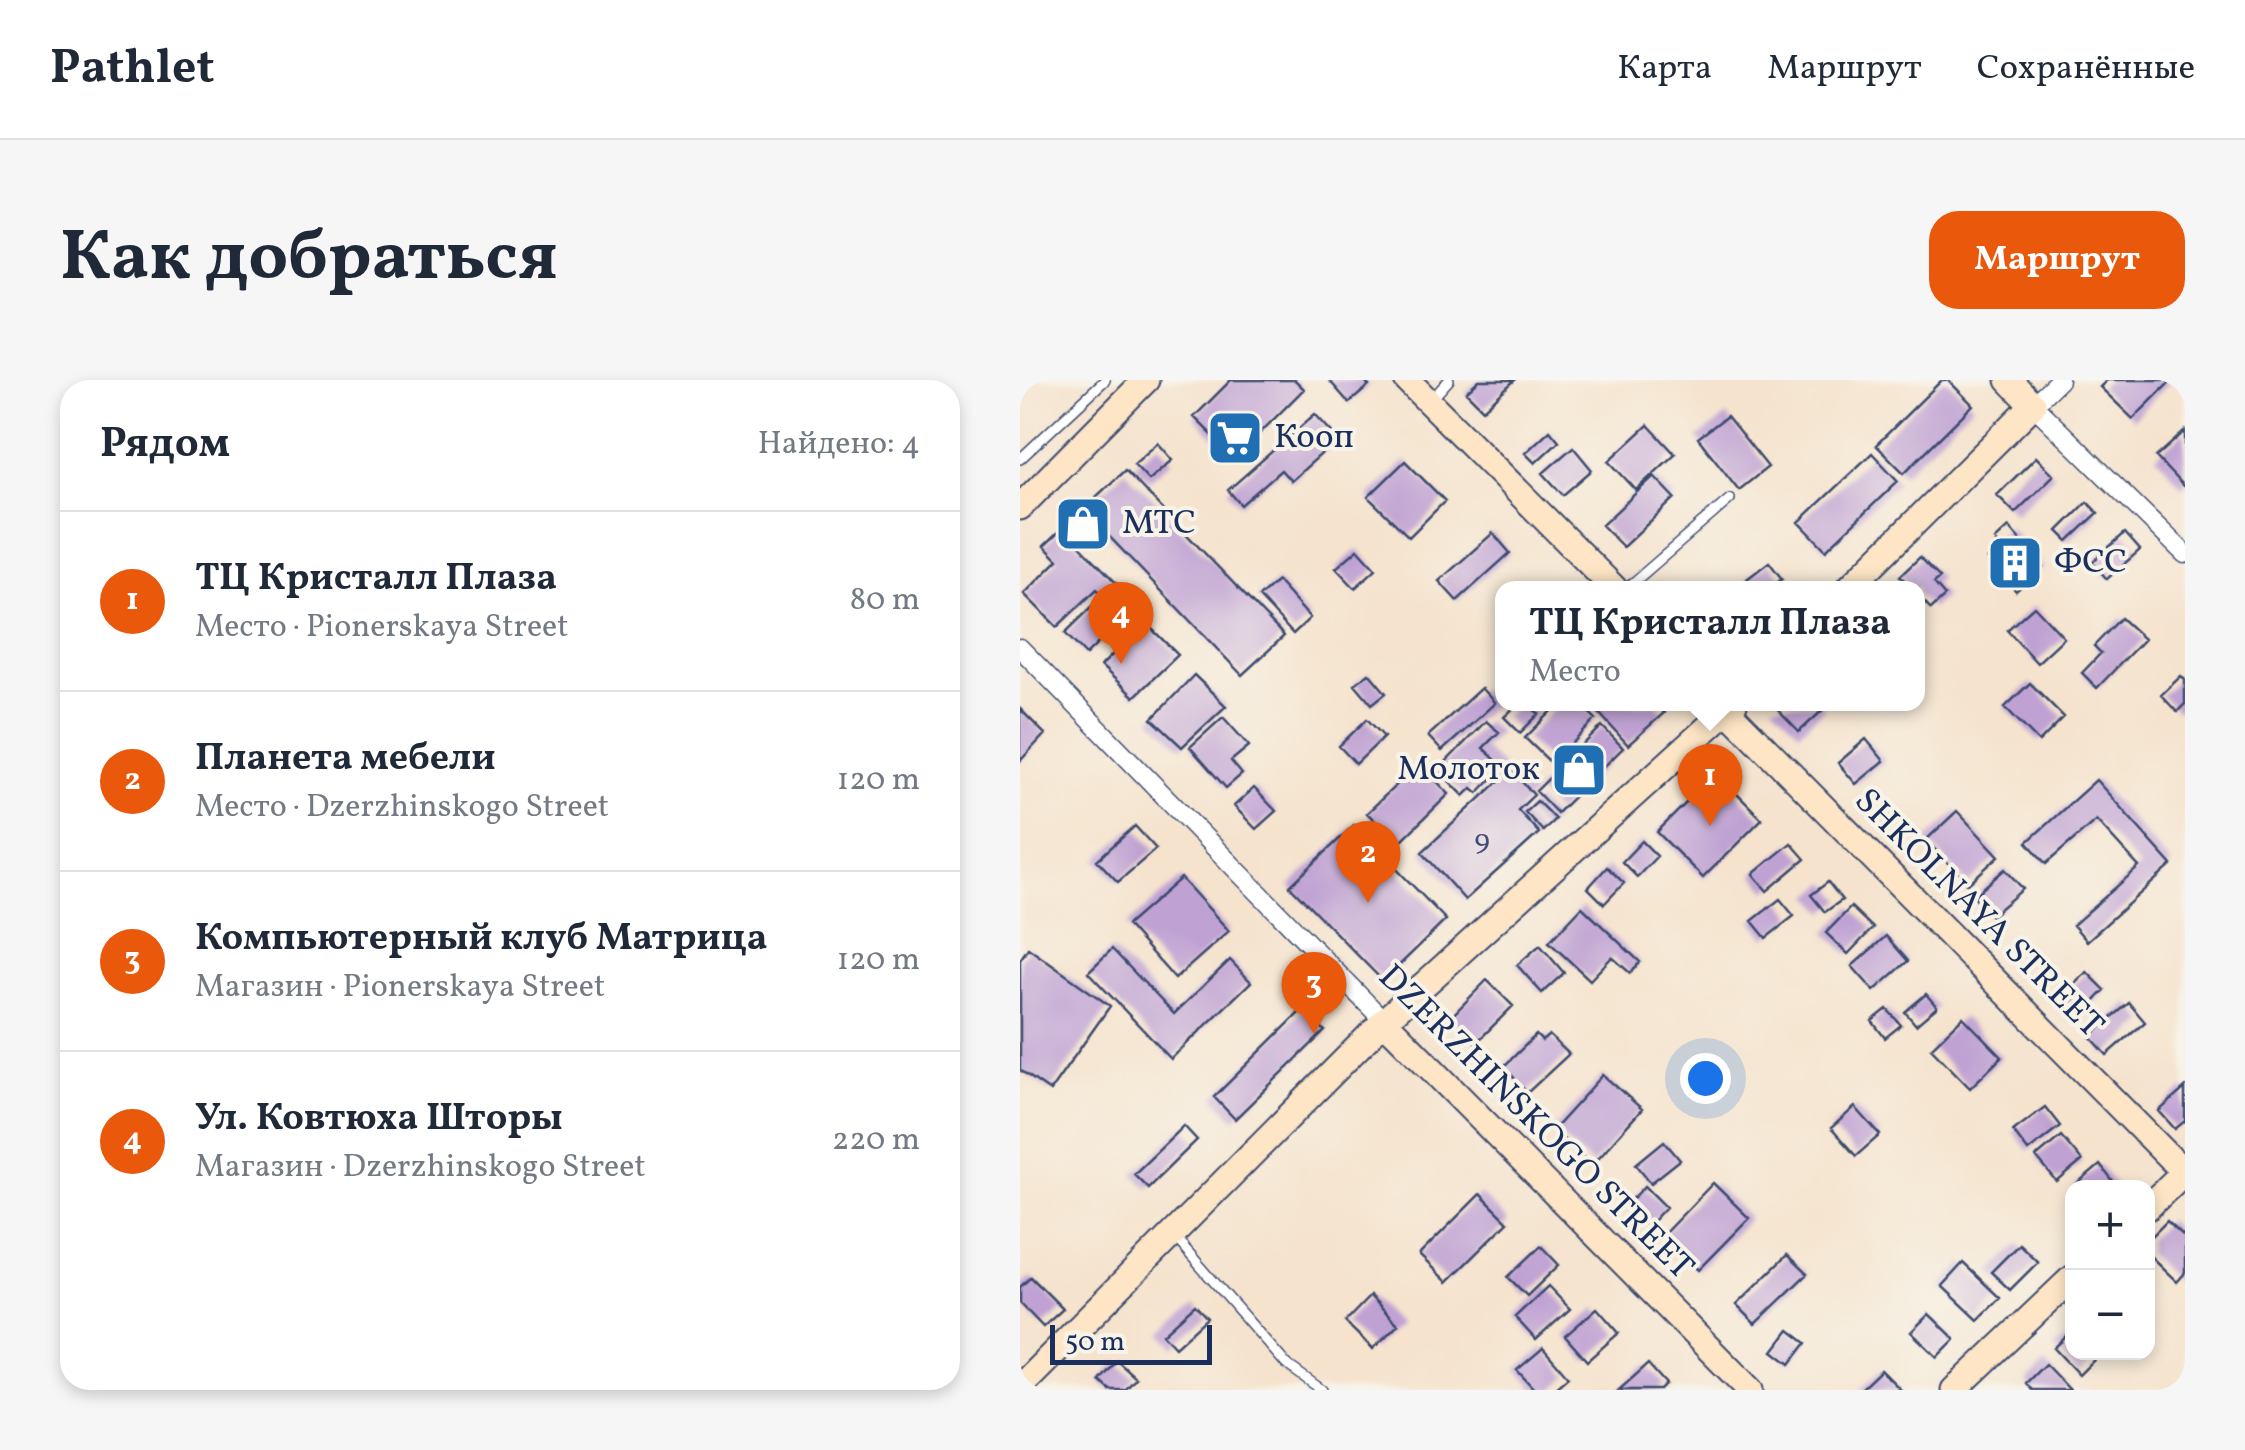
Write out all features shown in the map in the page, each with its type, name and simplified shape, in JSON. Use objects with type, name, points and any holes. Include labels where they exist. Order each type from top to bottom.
[{"type":"street","points":[[1020,507],[1146,380]]},
{"type":"street","points":[[1406,380],[1607,581]]},
{"type":"street","points":[[2009,380],[2185,554]]},
{"type":"street","points":[[1856,581],[2059,380]]},
{"type":"street","name":"DZERZHINSKOGO STREET","points":[[1020,648],[1750,1390]]},
{"type":"street","points":[[1020,1387],[1384,1021],[1722,711]]},
{"type":"street","name":"SHKOLNAYA STREET","points":[[1732,711],[2185,1172]]},
{"type":"street","points":[[2155,1200],[2185,1172]]},
{"type":"street","points":[[1954,1390],[2065,1285]]},
{"type":"lane","points":[[1020,459],[1105,380]]},
{"type":"lane","points":[[1430,402],[1449,380]]},
{"type":"lane","points":[[1635,581],[1730,499]]},
{"type":"lane","points":[[1172,1234],[1286,1364],[1322,1390]]},
{"type":"building","name":"Кооп","points":[[1231,380],[1295,380],[1304,389],[1235,458],[1194,417]]},
{"type":"building","points":[[1329,380],[1363,380],[1369,386],[1349,403]]},
{"type":"building","points":[[1479,380],[1515,380],[1483,409],[1466,392]]},
{"type":"building","points":[[1942,380],[1948,380],[1973,405],[1904,473],[1876,445]]},
{"type":"building","points":[[2107,380],[2169,383],[2133,419],[2100,387]]},
{"type":"building","points":[[1315,414],[1338,439],[1291,481],[1281,470],[1241,505],[1228,490]]},
{"type":"building","points":[[1727,416],[1768,467],[1739,490],[1698,438]]},
{"type":"building","points":[[1648,425],[1675,454],[1636,490],[1609,461]]},
{"type":"building","points":[[1550,430],[1559,441],[1535,463],[1525,453]]},
{"type":"building","points":[[2185,431],[2185,484],[2183,486],[2156,457]]},
{"type":"building","points":[[1158,443],[1173,460],[1149,480],[1134,464]]},
{"type":"building","points":[[1573,447],[1592,470],[1563,495],[1543,473]]},
{"type":"building","points":[[1872,453],[1898,481],[1826,550],[1799,522]]},
{"type":"building","points":[[2036,457],[2054,475],[2015,513],[1997,495]]},
{"type":"building","points":[[1405,461],[1445,501],[1409,537],[1368,497]]},
{"type":"building","points":[[1125,470],[1284,636],[1242,675],[1083,509]]},
{"type":"building","points":[[1654,476],[1675,498],[1623,547],[1602,525]]},
{"type":"building","points":[[2087,502],[2098,513],[2068,541],[2058,531]]},
{"type":"building","name":"ФСС","points":[[2009,527],[2043,567],[2016,591],[1988,559],[2001,547],[1995,540]]},
{"type":"building","points":[[1063,528],[1125,592],[1112,605],[1097,589],[1057,627],[1024,594],[1058,560],[1044,546]]},
{"type":"building","points":[[1493,533],[1510,553],[1457,601],[1439,581]]},
{"type":"building","points":[[2125,533],[2140,550],[2107,579],[2092,562]]},
{"type":"building","points":[[1358,549],[1376,569],[1355,588],[1336,568]]},
{"type":"building","points":[[1920,557],[1940,578],[1934,583],[1945,596],[1931,609],[1925,603],[1925,581],[1905,581],[1900,576]]},
{"type":"building","points":[[1769,562],[1782,579],[1749,581]]},
{"type":"building","points":[[1277,581],[1310,618],[1293,634],[1259,597]]},
{"type":"building","points":[[1099,600],[1121,621],[1086,655],[1065,633]]},
{"type":"building","points":[[2034,606],[2064,638],[2037,663],[2007,630]]},
{"type":"building","points":[[2121,618],[2144,639],[2097,688],[2082,673],[2101,653],[2094,646]]},
{"type":"building","points":[[1145,622],[1178,655],[1134,697],[1101,666]]},
{"type":"building","points":[[1369,673],[1386,693],[1372,704],[1355,684]]},
{"type":"building","points":[[1194,675],[1226,706],[1182,747],[1152,719]]},
{"type":"building","points":[[2181,676],[2185,680],[2185,704],[2177,712],[2161,695]]},
{"type":"building","points":[[2030,683],[2064,717],[2039,742],[2005,707]]},
{"type":"building","points":[[1481,688],[1495,703],[1442,751],[1428,736]]},
{"type":"building","points":[[1020,709],[1045,734],[1020,761]]},
{"type":"building","points":[[1510,711],[1539,714],[1520,733],[1504,717]]},
{"type":"building","points":[[1552,711],[1587,711],[1596,719],[1552,764],[1525,738]]},
{"type":"building","points":[[1597,711],[1662,711],[1664,713],[1628,745]]},
{"type":"building","points":[[1779,711],[1822,711],[1799,732]]},
{"type":"building","points":[[1223,717],[1249,746],[1231,761],[1242,774],[1226,788],[1190,747]]},
{"type":"building","points":[[1367,719],[1384,737],[1356,764],[1339,746]]},
{"type":"building","points":[[1486,721],[1499,732],[1483,748],[1503,767],[1478,793],[1472,788],[1464,796],[1438,770]]},
{"type":"building","name":"Молоток","points":[[1602,726],[1623,748],[1557,813],[1536,791]]},
{"type":"building","points":[[1866,739],[1884,761],[1856,784],[1838,763]]},
{"type":"building","points":[[1419,763],[1449,794],[1398,844],[1367,813]]},
{"type":"building","points":[[1511,770],[1534,795],[1518,810],[1539,833],[1465,900],[1422,852]]},
{"type":"building","points":[[1716,773],[1762,819],[1703,878],[1657,832]]},
{"type":"building","points":[[2096,780],[2172,865],[2087,941],[2073,925],[2139,867],[2096,820],[2046,864],[2027,842]]},
{"type":"building","points":[[1254,788],[1276,811],[1256,829],[1234,806]]},
{"type":"building","points":[[1537,801],[1555,819],[1543,831],[1525,812]]},
{"type":"building","points":[[1957,811],[1999,856],[1968,884],[1926,840]]},
{"type":"building","points":[[1354,825],[1446,920],[1383,981],[1290,886]]},
{"type":"building","points":[[1135,826],[1156,849],[1118,882],[1097,860]]},
{"type":"building","points":[[1642,841],[1657,856],[1637,877],[1622,862]]},
{"type":"building","points":[[1791,843],[1805,859],[1767,891],[1753,874]]},
{"type":"building","points":[[1607,867],[1624,883],[1604,904],[1588,888]]},
{"type":"building","points":[[2005,869],[2023,889],[1991,916],[1974,896]]},
{"type":"building","points":[[1181,878],[1229,931],[1175,979],[1127,925]]},
{"type":"building","points":[[1828,882],[1842,900],[1825,912],[1811,895]]},
{"type":"building","points":[[1780,899],[1794,916],[1766,938],[1752,921]]},
{"type":"building","points":[[1582,907],[1640,962],[1630,973],[1612,957],[1590,980],[1549,942]]},
{"type":"building","points":[[1851,907],[1873,928],[1848,954],[1826,933]]},
{"type":"building","points":[[1886,936],[1908,961],[1874,991],[1852,966]]},
{"type":"building","points":[[1540,945],[1564,973],[1542,993],[1517,965]]},
{"type":"building","points":[[1028,948],[1110,1006],[1050,1091],[1020,1070],[1020,960]]},
{"type":"building","points":[[1112,949],[1174,1014],[1230,960],[1251,982],[1171,1059],[1088,972]]},
{"type":"building","points":[[2087,972],[2105,990],[2080,1016],[2061,997]]},
{"type":"building","points":[[1487,980],[1513,1006],[1476,1043],[1450,1018]]},
{"type":"building","points":[[1926,994],[1937,1007],[1916,1025],[1905,1012]]},
{"type":"building","points":[[2129,1003],[2145,1022],[2107,1055],[2090,1036]]},
{"type":"building","points":[[1303,1009],[1325,1031],[1235,1119],[1214,1097]]},
{"type":"building","points":[[1887,1009],[1901,1025],[1885,1038],[1872,1021]]},
{"type":"building","points":[[1963,1017],[2002,1057],[1970,1088],[1931,1048]]},
{"type":"building","points":[[1536,1035],[1542,1041],[1549,1035],[1569,1054],[1527,1093],[1504,1066]]},
{"type":"building","points":[[1603,1075],[1642,1109],[1592,1165],[1553,1130]]},
{"type":"building","points":[[2185,1088],[2185,1121],[2175,1129],[2159,1111]]},
{"type":"building","points":[[1855,1107],[1880,1135],[1856,1156],[1831,1128]]},
{"type":"building","points":[[2045,1107],[2060,1126],[2028,1151],[2013,1131]]},
{"type":"building","points":[[1184,1126],[1197,1140],[1148,1188],[1134,1174]]},
{"type":"building","points":[[2061,1136],[2082,1161],[2057,1182],[2036,1157]]},
{"type":"building","points":[[1664,1141],[1680,1160],[1651,1183],[1636,1164]]},
{"type":"building","points":[[2100,1165],[2112,1180],[2082,1180]]},
{"type":"building","points":[[1713,1183],[1749,1218],[1698,1270],[1662,1236]]},
{"type":"building","points":[[1645,1186],[1666,1207],[1648,1226],[1627,1205]]},
{"type":"building","points":[[1480,1194],[1508,1222],[1447,1282],[1419,1255]]},
{"type":"building","points":[[2167,1221],[2185,1238],[2185,1273],[2177,1282],[2155,1261],[2155,1233]]},
{"type":"building","points":[[2019,1244],[2038,1262],[2010,1290],[1991,1272]]},
{"type":"building","points":[[1541,1246],[1559,1265],[1527,1296],[1508,1277]]},
{"type":"building","points":[[1787,1255],[1807,1274],[1755,1324],[1736,1305]]},
{"type":"building","points":[[1963,1263],[2000,1298],[1978,1320],[1942,1286]]},
{"type":"building","points":[[1031,1277],[1063,1309],[1043,1327],[1020,1303],[1020,1287]]},
{"type":"building","points":[[1548,1286],[1570,1309],[1536,1340],[1515,1317]]},
{"type":"building","points":[[1370,1296],[1398,1324],[1373,1349],[1345,1322]]},
{"type":"building","points":[[1195,1305],[1207,1318],[1175,1347],[1163,1334]]},
{"type":"building","points":[[1597,1308],[1619,1333],[1587,1361],[1565,1336]]},
{"type":"building","points":[[1929,1314],[1955,1339],[1937,1357],[1911,1332]]},
{"type":"building","points":[[1789,1330],[1806,1343],[1790,1364],[1773,1351]]},
{"type":"building","points":[[2065,1338],[2065,1360],[2054,1348]]},
{"type":"building","points":[[1543,1348],[1568,1377],[1553,1390],[1535,1390],[1517,1370]]},
{"type":"building","points":[[2065,1360],[2094,1360],[2079,1375]]},
{"type":"building","points":[[1117,1361],[1136,1378],[1125,1390],[1110,1390],[1100,1381]]},
{"type":"building","points":[[1648,1364],[1666,1384],[1660,1390],[1619,1390]]},
{"type":"building","points":[[2045,1364],[2070,1390],[2032,1390],[2026,1383]]},
{"type":"building","points":[[1881,1370],[1901,1390],[1860,1390]]},
{"type":"place","name":"Кооп","points":[[1235,438]]},
{"type":"place","name":"МТС","points":[[1083,524]]},
{"type":"place","name":"ФСС","points":[[2015,563]]},
{"type":"place","name":"Ул. Ковтюха Шторы","points":[[1121,664]]},
{"type":"place","name":"Молоток","points":[[1579,770]]},
{"type":"place","name":"ТЦ Кристалл Плаза","points":[[1710,826]]},
{"type":"place","name":"Планета мебели","points":[[1368,903]]},
{"type":"place","name":"Компьютерный клуб Матрица","points":[[1314,1034]]}]
